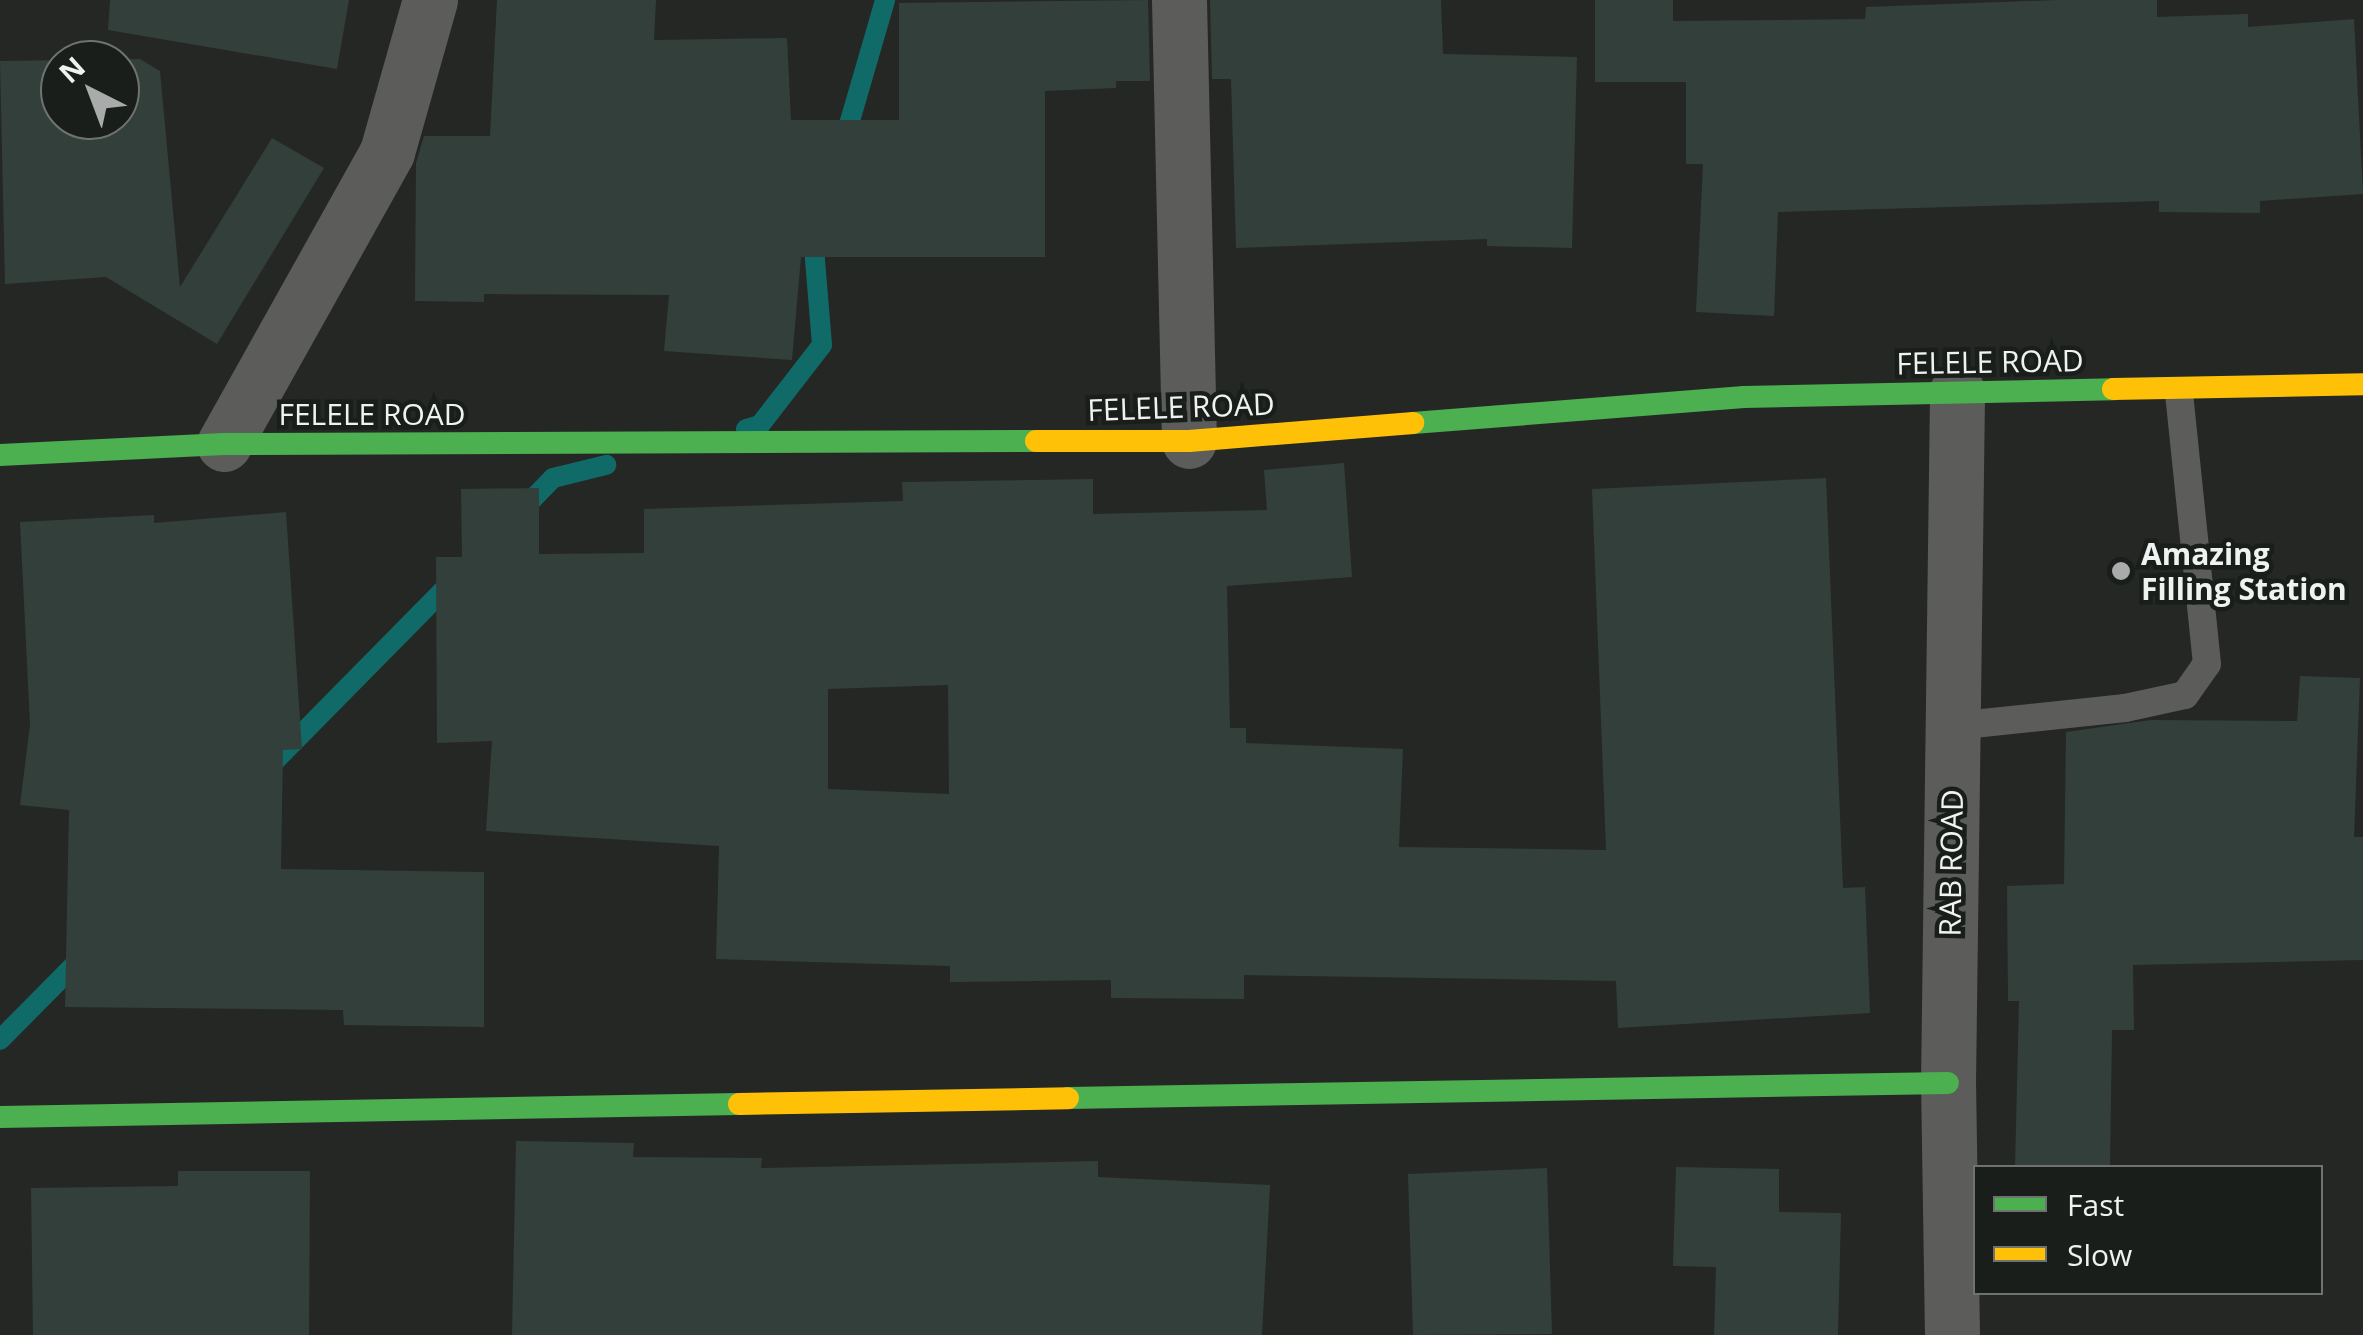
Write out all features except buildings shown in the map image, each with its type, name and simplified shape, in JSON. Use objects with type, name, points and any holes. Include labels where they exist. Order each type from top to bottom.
[{"type":"street","points":[[224,444],[387,152],[430,0]]},
{"type":"street","points":[[1179,0],[1189,441]]},
{"type":"street","name":"FELELE ROAD","points":[[0,455],[224,444],[1189,441],[1744,397],[1957,390],[2179,391],[2363,384]]},
{"type":"street","name":"RAB ROAD","points":[[1952,1335],[1948,1083],[1957,390]]},
{"type":"street","points":[[0,1117],[1948,1083]]},
{"type":"lane","points":[[1954,726],[2125,708],[2185,695],[2207,664],[2179,391]]},
{"type":"waterway","points":[[843,145],[885,0]]},
{"type":"waterway","points":[[746,429],[760,425],[822,345],[814,248],[819,231]]},
{"type":"waterway","points":[[521,511],[553,478],[606,465]]},
{"type":"waterway","points":[[265,771],[455,578]]},
{"type":"waterway","points":[[0,1040],[83,956]]},
{"type":"traffic: fast","points":[[1413,423],[1744,397],[2113,389]]},
{"type":"traffic: fast","points":[[0,455],[224,444],[1036,441]]},
{"type":"traffic: fast","points":[[1068,1098],[1948,1083]]},
{"type":"traffic: fast","points":[[0,1117],[739,1104]]},
{"type":"traffic: slow","points":[[2113,389],[2363,384]]},
{"type":"traffic: slow","points":[[1036,441],[1189,441],[1413,423]]},
{"type":"traffic: slow","points":[[739,1104],[1068,1098]]},
{"type":"place","name":"Amazing Filling Station","points":[[2121,571]]}]
